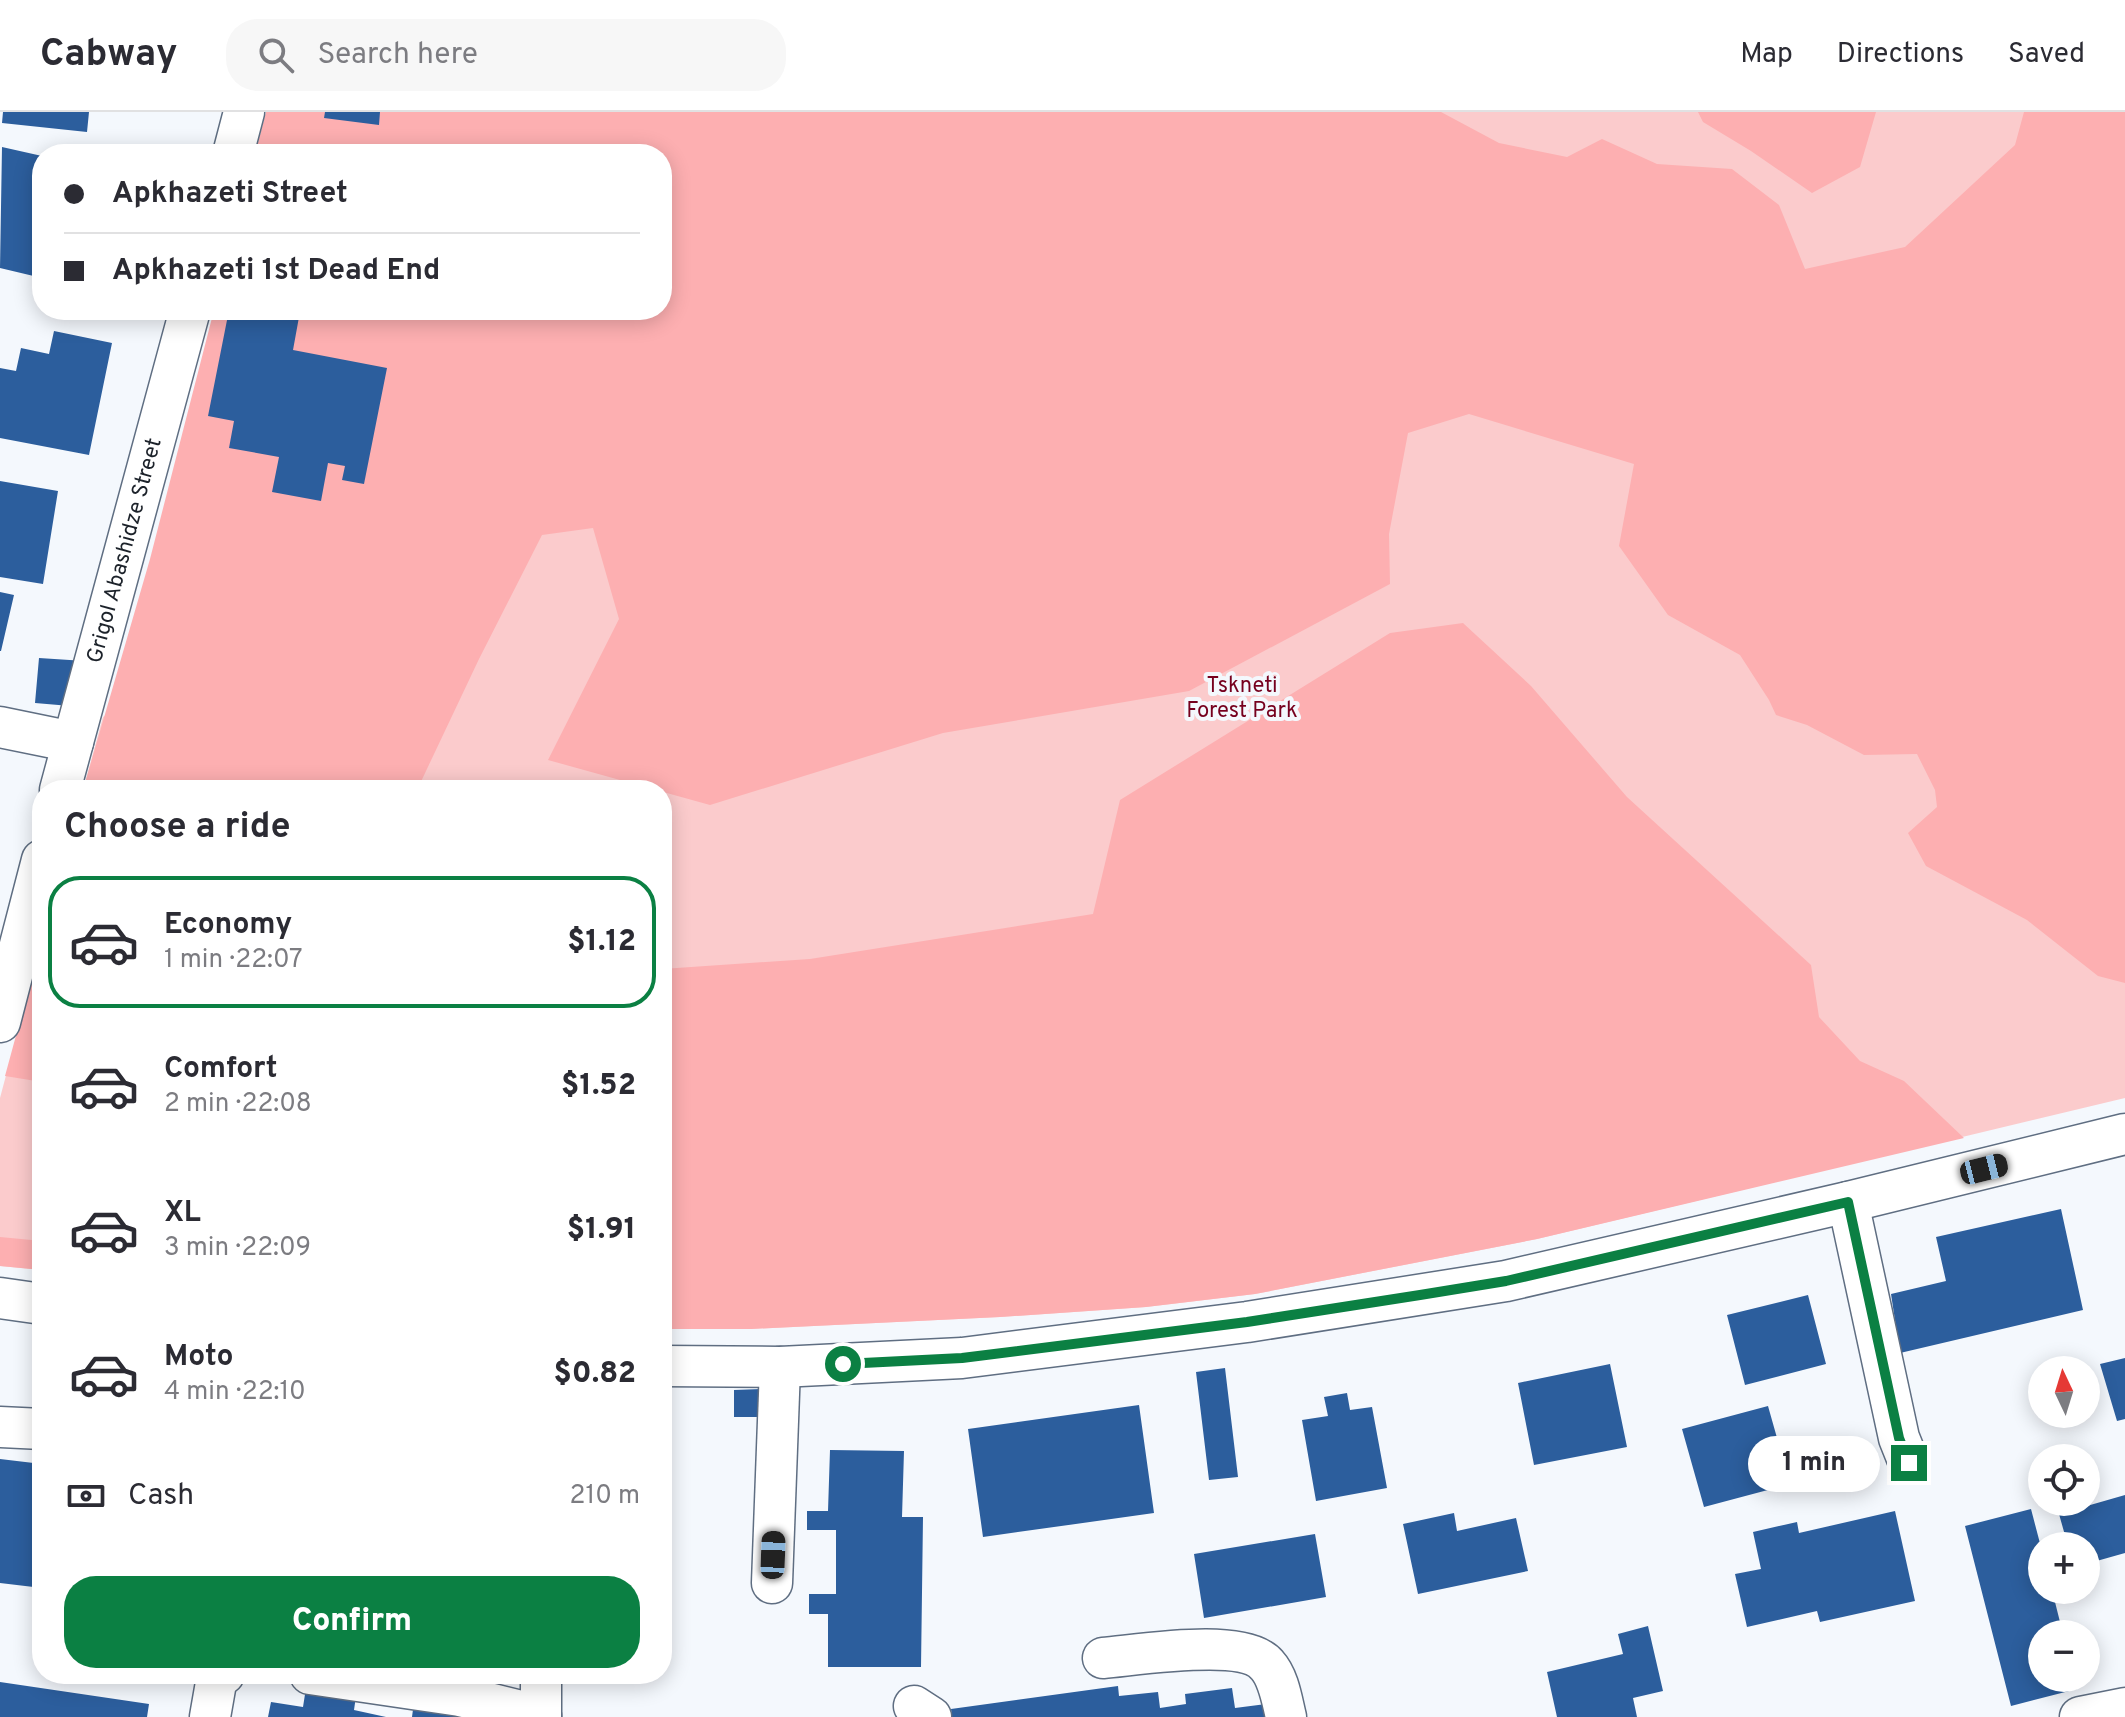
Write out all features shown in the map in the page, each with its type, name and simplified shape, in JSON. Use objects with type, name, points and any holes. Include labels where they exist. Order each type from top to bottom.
[{"type":"street","points":[[236,144],[244,112]]},
{"type":"street","name":"Grigol Abashidze Street","points":[[63,780],[187,320]]},
{"type":"street","points":[[0,727],[73,742]]},
{"type":"street","points":[[0,1022],[32,899]]},
{"type":"street","points":[[672,1366],[780,1367],[962,1358],[1247,1322],[1506,1281],[2125,1134]]},
{"type":"street","points":[[1848,1202],[1899,1438],[1909,1463]]},
{"type":"street","points":[[0,1298],[32,1303]]},
{"type":"street","points":[[772,1583],[780,1367]]},
{"type":"street","points":[[0,1427],[32,1429]]},
{"type":"street","points":[[1103,1658],[1215,1648],[1250,1653],[1267,1664],[1280,1690],[1286,1717]]},
{"type":"street","points":[[210,1717],[216,1684]]},
{"type":"street","points":[[378,1684],[460,1696],[541,1717],[541,1684]]},
{"type":"street","points":[[2080,1717],[2125,1708]]},
{"type":"green space","name":"Tskneti Forest Park","points":[[547,112],[2125,112],[2125,1098],[1537,1239],[1255,1294],[1146,1307],[1000,1317],[751,1329],[672,1329],[672,780],[86,780],[103,717],[648,320],[672,320],[672,144],[635,144]]},
{"type":"green space","points":[[32,978],[32,1269],[0,1266],[0,1098]]},
{"type":"shaded area","points":[[266,112],[1441,112],[1499,143],[1567,157],[1602,139],[1657,164],[1732,169],[1779,205],[1805,269],[1905,247],[2015,145],[2024,112],[2125,112],[2125,983],[2098,976],[2027,920],[1926,866],[1908,833],[1937,807],[1935,790],[1917,754],[1864,755],[1807,725],[1776,715],[1740,655],[1668,615],[1619,546],[1634,464],[1469,414],[1408,433],[1389,534],[1390,584],[1189,691],[943,733],[710,805],[672,794],[672,780],[620,780],[548,760],[619,619],[593,528],[542,535],[422,780],[86,780],[150,559],[211,320],[672,320],[672,144],[258,144]]},
{"type":"shaded area","points":[[1698,112],[1876,112],[1860,167],[1812,193],[1703,122]]},
{"type":"shaded area","points":[[1463,623],[1531,686],[1627,797],[1811,965],[1819,1017],[1860,1061],[1904,1081],[1964,1138],[1537,1239],[1255,1294],[1146,1307],[1000,1317],[751,1329],[672,1329],[672,968],[810,959],[1093,914],[1120,800],[1390,633]]},
{"type":"shaded area","points":[[32,977],[32,1080],[5,1076]]},
{"type":"shaded area","points":[[0,1237],[32,1240],[32,1269],[0,1266]]},
{"type":"building","points":[[3,112],[89,112],[87,132],[2,123]]},
{"type":"building","points":[[325,112],[380,112],[379,125],[324,118]]},
{"type":"building","points":[[2,147],[32,154],[32,276],[0,268]]},
{"type":"building","points":[[227,320],[298,320],[293,350],[387,368],[364,484],[342,480],[345,466],[328,463],[321,501],[272,492],[279,457],[229,448],[234,421],[208,416]]},
{"type":"building","points":[[54,331],[112,343],[89,455],[0,438],[0,368],[16,371],[21,348],[49,354]]},
{"type":"building","points":[[0,481],[58,491],[43,584],[0,577]]},
{"type":"building","points":[[0,592],[14,595],[1,651],[0,651]]},
{"type":"building","points":[[39,658],[85,661],[82,707],[35,703]]},
{"type":"building","points":[[2061,1209],[2083,1310],[1900,1353],[1891,1294],[1946,1281],[1936,1237]]},
{"type":"building","points":[[1808,1295],[1826,1364],[1745,1385],[1727,1315]]},
{"type":"building","points":[[2125,1358],[2125,1419],[2117,1421],[2100,1364]]},
{"type":"building","points":[[1610,1364],[1627,1447],[1534,1465],[1518,1383]]},
{"type":"building","points":[[1225,1368],[1238,1477],[1209,1480],[1196,1372]]},
{"type":"building","points":[[761,1389],[761,1417],[734,1417],[734,1390]]},
{"type":"building","points":[[1347,1393],[1350,1410],[1372,1407],[1387,1488],[1316,1501],[1302,1420],[1328,1416],[1324,1397]]},
{"type":"building","points":[[1139,1405],[1154,1513],[983,1537],[968,1429]]},
{"type":"building","points":[[1768,1406],[1790,1484],[1704,1507],[1682,1429]]},
{"type":"building","points":[[830,1450],[904,1451],[902,1517],[923,1517],[921,1667],[828,1667],[828,1614],[809,1614],[809,1594],[836,1594],[836,1530],[807,1530],[807,1511],[828,1511]]},
{"type":"building","points":[[0,1459],[32,1463],[32,1587],[0,1583]]},
{"type":"building","points":[[2125,1495],[2125,1553],[2100,1560],[2100,1532],[2064,1532],[2060,1516],[2100,1516],[2100,1502]]},
{"type":"building","points":[[2028,1510],[2028,1516],[2033,1516],[2037,1532],[2028,1532],[2028,1604],[2056,1604],[2060,1620],[2028,1620],[2028,1692],[2065,1692],[2011,1706],[1965,1526]]},
{"type":"building","points":[[1895,1511],[1915,1601],[1820,1622],[1817,1611],[1747,1627],[1735,1574],[1761,1569],[1753,1532],[1797,1522],[1799,1533]]},
{"type":"building","points":[[1454,1513],[1457,1531],[1516,1518],[1528,1571],[1418,1594],[1403,1524]]},
{"type":"building","points":[[1315,1534],[1326,1597],[1204,1618],[1194,1554]]},
{"type":"building","points":[[1648,1626],[1663,1691],[1633,1698],[1637,1717],[1557,1717],[1547,1672],[1623,1654],[1618,1634]]},
{"type":"building","points":[[0,1682],[149,1704],[147,1717],[0,1717]]},
{"type":"building","points":[[1118,1686],[1119,1696],[1158,1692],[1160,1708],[1186,1704],[1185,1694],[1232,1688],[1235,1708],[1273,1703],[1275,1717],[952,1717],[951,1709]]},
{"type":"building","points":[[306,1688],[356,1696],[354,1710],[386,1717],[268,1717],[271,1702],[303,1707]]},
{"type":"building","points":[[414,1702],[469,1717],[412,1717]]},
{"type":"route","points":[[843,1364],[962,1358],[1247,1322],[1420,1295],[1506,1281],[1848,1202],[1899,1438],[1909,1463]]}]
